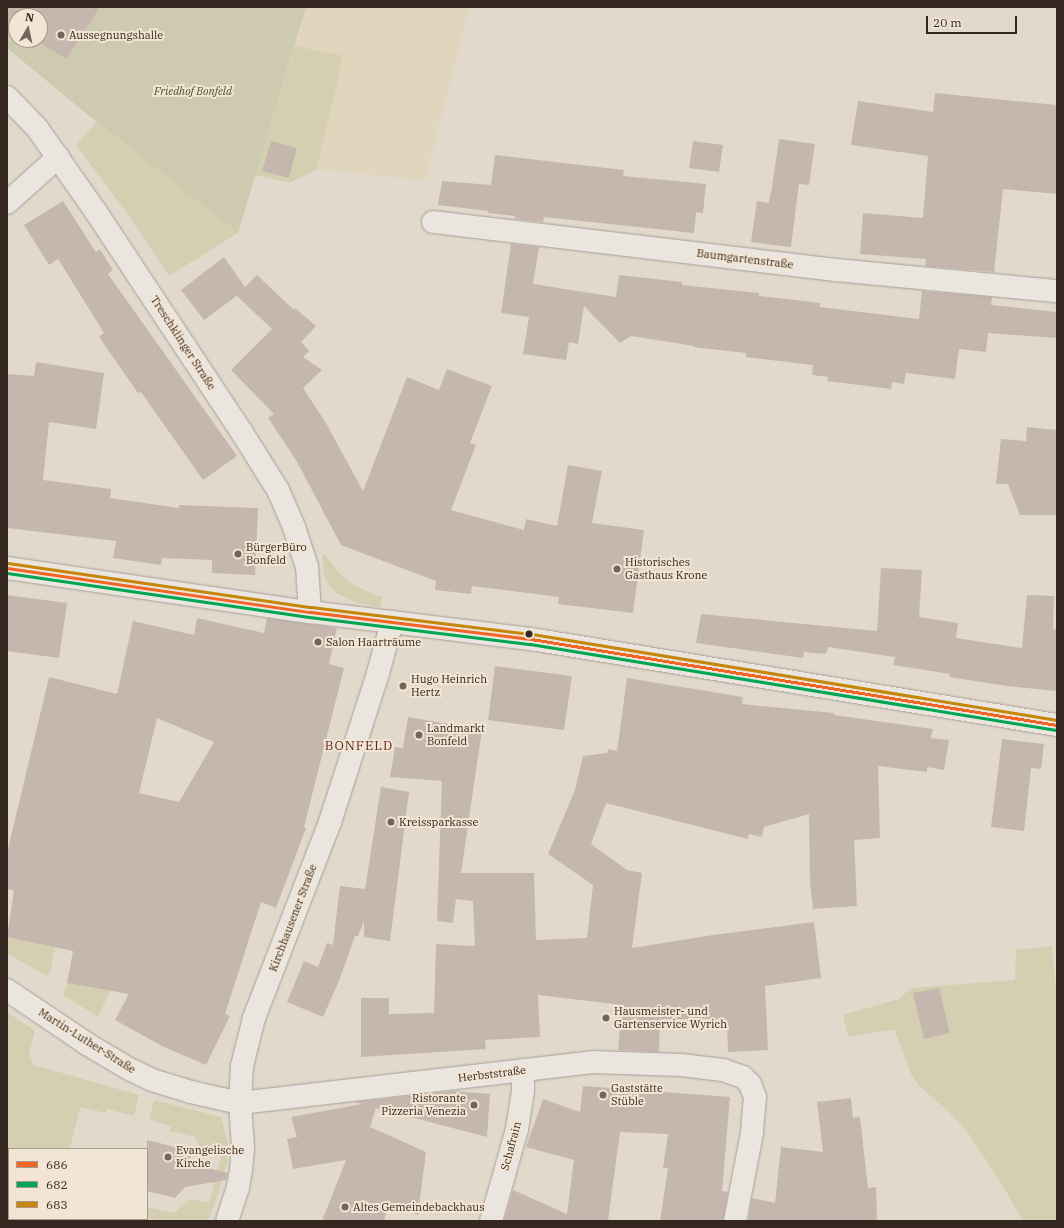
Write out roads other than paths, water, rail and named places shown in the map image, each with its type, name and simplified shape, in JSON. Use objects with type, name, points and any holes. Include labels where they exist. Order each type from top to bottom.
[{"type":"street","name":"Treschklinger Straße","points":[[7,97],[37,128],[58,157],[232,418],[278,490],[294,527],[307,568],[310,612]]},
{"type":"street","points":[[7,203],[58,157]]},
{"type":"street","name":"Baumgartenstraße","points":[[433,222],[837,270],[1057,291]]},
{"type":"street","points":[[7,568],[310,612],[608,651],[1057,725]]},
{"type":"street","name":"Kirchhausener Straße","points":[[227,1221],[238,1187],[242,1155],[240,1103],[242,1066],[254,1018],[330,822],[378,673],[392,622]]},
{"type":"street","name":"Martin-Luther-Straße","points":[[7,990],[87,1044],[130,1070],[152,1080],[191,1092],[240,1103]]},
{"type":"street","name":"Herbststraße","points":[[240,1103],[593,1062],[641,1062],[716,1069],[743,1077],[750,1084],[755,1098],[752,1133],[735,1221]]},
{"type":"street","name":"Schafrain","points":[[491,1221],[517,1129],[524,1091],[523,1070]]},
{"type":"place","name":"Aussegnungshalle","points":[[61,35]]},
{"type":"place","name":"BürgerBüro Bonfeld","points":[[238,554]]},
{"type":"place","name":"Historisches Gasthaus Krone","points":[[617,569]]},
{"type":"place","name":"Salon Haarträume","points":[[318,642]]},
{"type":"place","name":"Hugo Heinrich Hertz","points":[[403,686]]},
{"type":"place","name":"Landmarkt Bonfeld","points":[[419,735]]},
{"type":"place","name":"Kreissparkasse","points":[[391,822]]},
{"type":"place","name":"Hausmeister- und Gartenservice Wyrich","points":[[606,1018]]},
{"type":"place","name":"Gaststätte Stüble","points":[[603,1095]]},
{"type":"place","name":"Ristorante Pizzeria Venezia","points":[[474,1105]]},
{"type":"place","name":"Evangelische Kirche","points":[[168,1157]]},
{"type":"place","name":"Altes Gemeindebackhaus","points":[[345,1207]]},
{"type":"district","name":"BONFELD","points":[[359,746]]},
{"type":"park label","name":"Friedhof Bonfeld","points":[[193,91]]}]
